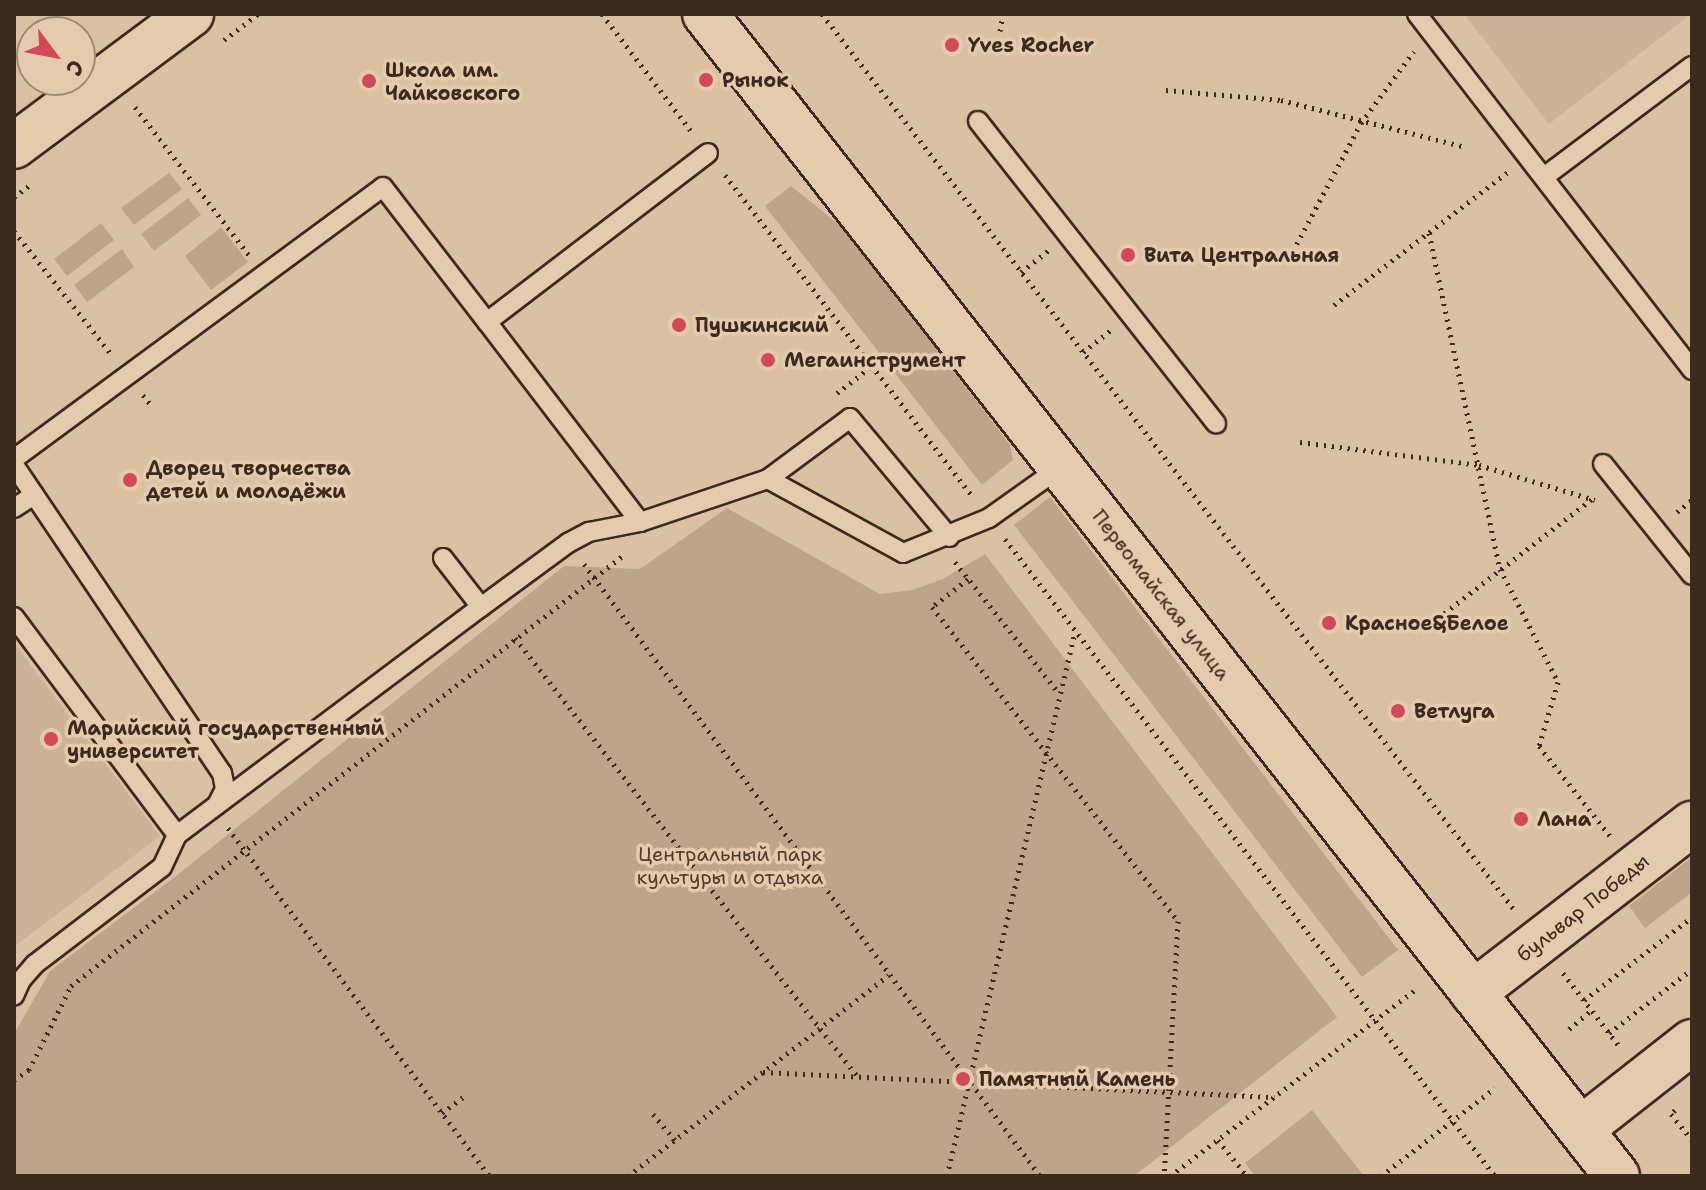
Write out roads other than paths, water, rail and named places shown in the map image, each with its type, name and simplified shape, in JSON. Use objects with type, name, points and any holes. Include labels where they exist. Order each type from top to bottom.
[{"type":"main road","points":[[14,146],[191,14]]},
{"type":"main road","name":"Первомайская улица","points":[[705,14],[1617,1176]]},
{"type":"main road","name":"бульвар Победы","points":[[1473,993],[1692,824]]},
{"type":"main road","points":[[1581,1129],[1692,1042]]},
{"type":"lane","points":[[1417,14],[1692,370]]},
{"type":"lane","points":[[1544,177],[1692,66]]},
{"type":"lane","points":[[978,121],[1216,423]]},
{"type":"lane","points":[[487,322],[708,153]]},
{"type":"lane","points":[[215,807],[225,789],[222,773],[14,462],[383,187],[640,522]]},
{"type":"lane","points":[[14,996],[21,980],[35,964],[162,867],[177,835],[568,543],[589,532],[640,522],[768,479],[850,418],[943,539]]},
{"type":"lane","points":[[1603,464],[1692,575]]},
{"type":"lane","points":[[768,479],[903,553],[989,518],[1061,467]]},
{"type":"lane","points":[[14,508],[34,495]]},
{"type":"lane","points":[[443,558],[481,607]]},
{"type":"lane","points":[[14,617],[177,835]]},
{"type":"place","name":"Yves Rocher","points":[[952,45]]},
{"type":"place","name":"Рынок","points":[[706,80]]},
{"type":"place","name":"Школа им. Чайковского","points":[[369,81]]},
{"type":"place","name":"Вита Центральная","points":[[1128,255]]},
{"type":"place","name":"Пушкинский","points":[[679,325]]},
{"type":"place","name":"Мегаинструмент","points":[[768,360]]},
{"type":"place","name":"Дворец творчества детей и молодёжи","points":[[130,480]]},
{"type":"place","name":"Красное&Белое","points":[[1329,623]]},
{"type":"place","name":"Ветлуга","points":[[1398,711]]},
{"type":"place","name":"Марийский государственный университет","points":[[51,739]]},
{"type":"place","name":"Лана","points":[[1521,819]]},
{"type":"place","name":"Памятный Камень","points":[[963,1079]]},
{"type":"park label","name":"Центральный парк культуры и отдыха","points":[[730,866]]}]
